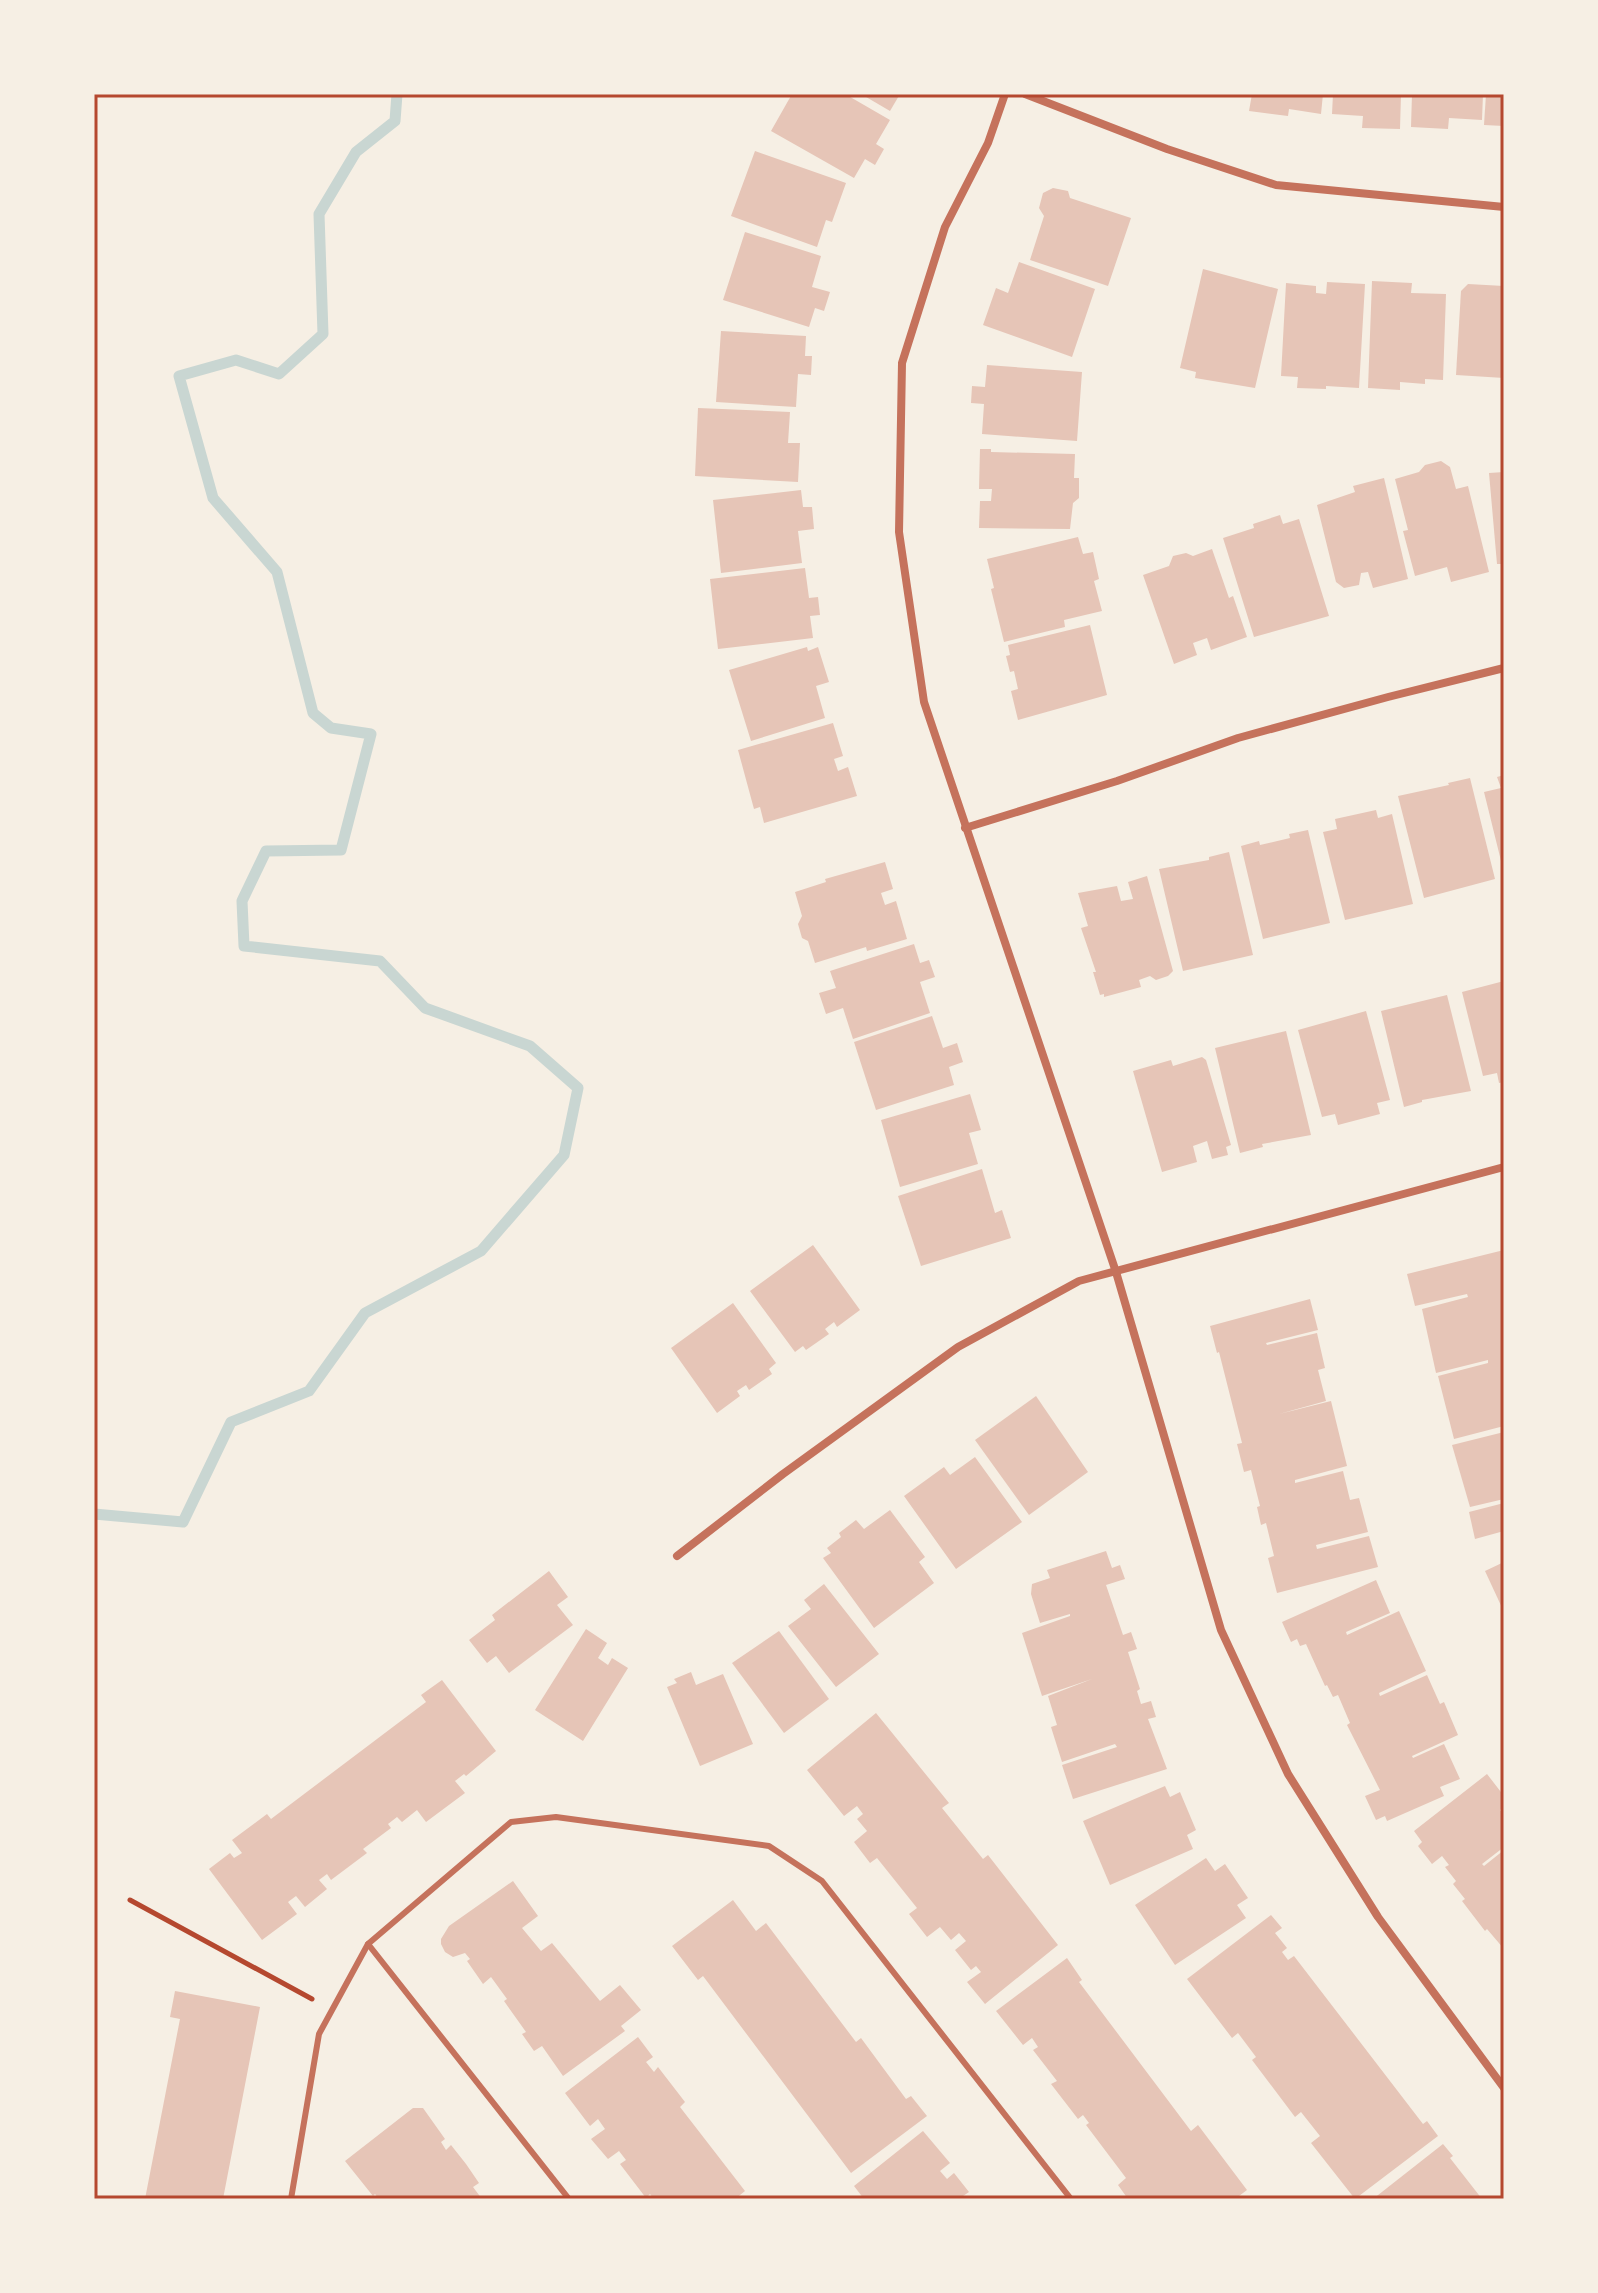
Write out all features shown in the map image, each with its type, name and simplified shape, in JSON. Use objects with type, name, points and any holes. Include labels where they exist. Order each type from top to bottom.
[{"type":"street","points":[[1005,94],[988,143],[945,227],[902,363],[899,532],[924,702],[1116,1272],[1221,1630],[1288,1774],[1378,1917],[1504,2088]]},
{"type":"street","points":[[1025,94],[1167,149],[1276,185],[1504,207]]},
{"type":"street","points":[[965,828],[1117,781],[1238,738],[1504,668]]},
{"type":"street","points":[[677,1556],[783,1474],[958,1347],[1079,1281],[1504,1167]]},
{"type":"lane","points":[[291,2199],[319,2034],[368,1944],[511,1822],[556,1817],[769,1846],[822,1881],[1071,2199]]},
{"type":"lane","points":[[368,1944],[569,2199]]},
{"type":"path","points":[[130,1900],[332,2010]]},
{"type":"building","points":[[792,94],[845,94],[890,120],[876,144],[884,149],[875,165],[865,159],[854,178],[771,131]]},
{"type":"building","points":[[861,94],[900,94],[890,111]]},
{"type":"building","points":[[1252,94],[1323,94],[1321,114],[1289,109],[1288,116],[1249,111]]},
{"type":"building","points":[[1333,94],[1401,94],[1400,129],[1362,128],[1363,116],[1332,114]]},
{"type":"building","points":[[1412,94],[1483,94],[1482,120],[1449,118],[1448,129],[1411,127]]},
{"type":"building","points":[[1486,94],[1504,94],[1504,126],[1484,125]]},
{"type":"building","points":[[755,151],[846,183],[832,222],[826,220],[817,247],[731,216]]},
{"type":"building","points":[[1053,188],[1068,191],[1070,198],[1131,218],[1108,286],[1030,260],[1044,216],[1039,208],[1043,193]]},
{"type":"building","points":[[745,232],[821,256],[812,287],[830,292],[824,311],[815,308],[809,327],[723,300]]},
{"type":"building","points":[[1019,262],[1095,289],[1072,357],[983,325],[996,288],[1008,293]]},
{"type":"building","points":[[1203,269],[1278,289],[1255,388],[1195,378],[1196,372],[1180,368]]},
{"type":"building","points":[[1372,281],[1412,283],[1411,293],[1446,294],[1443,380],[1425,379],[1425,384],[1400,382],[1400,390],[1368,388]]},
{"type":"building","points":[[1327,282],[1365,284],[1359,388],[1297,388],[1298,377],[1281,376],[1286,283],[1316,286],[1316,293],[1326,294]]},
{"type":"building","points":[[1468,284],[1504,286],[1504,378],[1456,375],[1461,291]]},
{"type":"building","points":[[721,331],[806,336],[805,356],[812,356],[811,375],[798,374],[796,407],[716,402]]},
{"type":"building","points":[[987,365],[1082,372],[1077,441],[982,434],[984,404],[971,403],[972,386],[985,387]]},
{"type":"building","points":[[698,408],[790,412],[788,443],[800,443],[798,482],[695,476]]},
{"type":"building","points":[[980,449],[991,449],[991,452],[1075,454],[1074,478],[1079,478],[1079,498],[1073,503],[1070,529],[979,528],[980,501],[991,501],[992,489],[979,489]]},
{"type":"building","points":[[1441,461],[1450,467],[1456,489],[1468,486],[1489,572],[1451,582],[1447,567],[1415,576],[1403,531],[1408,530],[1395,479]]},
{"type":"building","points":[[1504,472],[1504,564],[1497,564],[1489,473]]},
{"type":"building","points":[[1384,478],[1408,579],[1373,588],[1368,572],[1361,573],[1359,585],[1344,588],[1336,582],[1317,505],[1355,492],[1353,486]]},
{"type":"building","points":[[801,490],[803,507],[812,507],[814,529],[798,531],[802,563],[721,573],[713,500]]},
{"type":"building","points":[[1280,515],[1283,524],[1299,519],[1329,616],[1254,637],[1223,538]]},
{"type":"building","points":[[1078,537],[1083,554],[1093,552],[1099,579],[1094,581],[1102,611],[1064,620],[1065,627],[1004,642],[987,559]]},
{"type":"building","points":[[1212,549],[1247,637],[1211,650],[1207,638],[1193,643],[1197,655],[1174,664],[1143,575],[1169,566],[1173,556],[1186,553],[1193,556]]},
{"type":"building","points":[[805,568],[809,598],[818,597],[820,615],[810,616],[813,638],[718,649],[710,579]]},
{"type":"building","points":[[1090,625],[1107,695],[1018,720],[1011,691],[1018,689],[1006,656],[1010,655],[1008,645]]},
{"type":"building","points":[[807,647],[808,651],[818,647],[829,682],[816,686],[825,718],[751,741],[729,670]]},
{"type":"building","points":[[833,723],[843,756],[834,759],[838,771],[848,767],[857,796],[764,823],[760,807],[754,809],[738,750]]},
{"type":"building","points":[[1504,775],[1503,869],[1484,792],[1501,788],[1497,777]]},
{"type":"building","points":[[1470,778],[1495,879],[1424,898],[1398,796]]},
{"type":"building","points":[[1376,810],[1378,818],[1392,814],[1413,904],[1345,920],[1323,832],[1337,829],[1335,819]]},
{"type":"building","points":[[1308,830],[1330,923],[1263,939],[1241,846],[1290,838],[1289,834]]},
{"type":"building","points":[[1229,852],[1253,955],[1183,971],[1159,869],[1209,860],[1209,857]]},
{"type":"building","points":[[885,862],[893,889],[881,893],[885,905],[896,901],[907,939],[867,951],[866,947],[815,963],[798,924],[802,916],[795,892],[826,882],[825,879]]},
{"type":"building","points":[[1147,876],[1173,971],[1156,980],[1150,976],[1139,980],[1141,987],[1104,997],[1104,994],[1100,995],[1093,972],[1096,972],[1081,928],[1088,926],[1078,893],[1117,886],[1121,901],[1133,899],[1128,882]]},
{"type":"building","points":[[914,944],[920,963],[929,960],[935,977],[920,982],[930,1013],[853,1039],[843,1008],[826,1014],[819,993],[836,988],[830,971]]},
{"type":"building","points":[[1504,981],[1504,1082],[1499,1083],[1497,1073],[1483,1076],[1462,992]]},
{"type":"building","points":[[1447,995],[1471,1091],[1422,1100],[1404,1107],[1381,1011]]},
{"type":"building","points":[[1366,1011],[1390,1100],[1377,1103],[1380,1114],[1338,1125],[1335,1114],[1322,1117],[1298,1030]]},
{"type":"building","points":[[932,1016],[943,1048],[957,1043],[963,1062],[949,1067],[954,1085],[876,1110],[854,1042]]},
{"type":"building","points":[[1286,1031],[1311,1135],[1262,1144],[1263,1147],[1240,1153],[1215,1048]]},
{"type":"building","points":[[1202,1057],[1206,1060],[1231,1145],[1226,1147],[1228,1155],[1212,1159],[1207,1141],[1193,1146],[1197,1162],[1162,1172],[1133,1071],[1171,1060],[1173,1066]]},
{"type":"building","points":[[970,1094],[981,1130],[969,1133],[978,1164],[900,1187],[881,1120]]},
{"type":"building","points":[[982,1169],[995,1213],[1002,1210],[1011,1238],[921,1266],[898,1196]]},
{"type":"building","points":[[813,1245],[860,1310],[837,1327],[834,1322],[825,1329],[829,1334],[806,1350],[803,1346],[795,1352],[750,1291]]},
{"type":"building","points":[[1504,1250],[1504,1426],[1454,1439],[1438,1376],[1488,1363],[1488,1360],[1436,1373],[1422,1309],[1468,1297],[1467,1294],[1415,1306],[1407,1274]]},
{"type":"building","points":[[1310,1299],[1318,1330],[1266,1343],[1317,1333],[1325,1368],[1318,1370],[1326,1401],[1279,1414],[1331,1401],[1347,1466],[1295,1480],[1295,1483],[1343,1471],[1350,1500],[1359,1498],[1368,1532],[1316,1545],[1317,1549],[1369,1536],[1378,1567],[1277,1593],[1268,1558],[1274,1556],[1266,1523],[1261,1525],[1257,1507],[1260,1506],[1251,1470],[1244,1472],[1237,1444],[1242,1443],[1210,1326]]},
{"type":"building","points":[[733,1303],[776,1363],[769,1369],[772,1374],[749,1390],[746,1385],[737,1391],[740,1396],[717,1413],[671,1348]]},
{"type":"building","points":[[1036,1396],[1088,1472],[1029,1515],[975,1440]]},
{"type":"building","points":[[1504,1432],[1504,1499],[1470,1507],[1452,1445]]},
{"type":"building","points":[[975,1457],[1022,1522],[956,1569],[904,1496],[944,1467],[950,1475]]},
{"type":"building","points":[[1504,1503],[1504,1531],[1475,1539],[1469,1512]]},
{"type":"building","points":[[890,1510],[925,1557],[919,1562],[934,1583],[874,1628],[823,1558],[831,1553],[827,1548],[841,1537],[839,1533],[856,1520],[864,1529]]},
{"type":"building","points":[[1106,1551],[1112,1568],[1120,1565],[1125,1579],[1106,1585],[1123,1635],[1131,1632],[1137,1649],[1128,1652],[1140,1689],[1137,1691],[1141,1704],[1151,1701],[1156,1717],[1148,1719],[1167,1769],[1073,1799],[1062,1765],[1117,1747],[1115,1744],[1062,1762],[1051,1727],[1057,1725],[1048,1696],[1092,1679],[1042,1696],[1022,1633],[1070,1616],[1040,1623],[1031,1594],[1032,1584],[1050,1578],[1047,1570]]},
{"type":"building","points":[[1504,1562],[1504,1612],[1485,1571]]},
{"type":"building","points":[[549,1571],[568,1597],[557,1605],[573,1625],[509,1673],[496,1656],[487,1663],[469,1640],[495,1620],[492,1615]]},
{"type":"building","points":[[1376,1580],[1390,1613],[1346,1632],[1347,1635],[1399,1611],[1426,1671],[1379,1693],[1380,1696],[1427,1675],[1440,1704],[1444,1702],[1458,1735],[1412,1756],[1444,1744],[1460,1779],[1440,1787],[1444,1796],[1387,1821],[1385,1816],[1376,1820],[1365,1796],[1380,1790],[1347,1725],[1350,1723],[1338,1695],[1333,1697],[1325,1686],[1306,1644],[1300,1646],[1297,1639],[1291,1642],[1282,1622]]},
{"type":"building","points":[[824,1584],[879,1654],[836,1687],[788,1626],[811,1609],[804,1600]]},
{"type":"building","points":[[586,1629],[607,1643],[598,1658],[608,1665],[612,1658],[628,1668],[583,1741],[535,1710]]},
{"type":"building","points":[[779,1631],[829,1699],[784,1733],[732,1663]]},
{"type":"building","points":[[691,1672],[696,1685],[723,1674],[753,1744],[700,1766],[667,1687],[677,1683],[674,1679]]},
{"type":"building","points":[[442,1680],[496,1751],[466,1776],[464,1774],[455,1781],[465,1793],[426,1822],[417,1810],[402,1822],[397,1817],[388,1824],[391,1828],[363,1849],[367,1853],[331,1880],[327,1874],[319,1880],[327,1889],[305,1907],[296,1896],[288,1902],[297,1914],[262,1940],[209,1869],[230,1853],[234,1858],[242,1853],[232,1840],[267,1814],[271,1819],[426,1702],[421,1695]]},
{"type":"building","points":[[876,1713],[949,1803],[942,1808],[983,1859],[988,1855],[1058,1945],[985,2004],[967,1982],[981,1972],[976,1966],[971,1970],[955,1950],[966,1941],[959,1933],[951,1940],[940,1927],[927,1937],[909,1914],[917,1908],[877,1858],[870,1863],[854,1842],[867,1831],[857,1819],[863,1814],[857,1806],[844,1816],[807,1770]]},
{"type":"building","points":[[1487,1774],[1504,1796],[1504,1807],[1500,1810],[1504,1815],[1504,1847],[1482,1864],[1484,1866],[1504,1850],[1504,1949],[1487,1929],[1485,1931],[1462,1901],[1465,1899],[1453,1884],[1456,1881],[1445,1867],[1449,1865],[1442,1856],[1432,1864],[1418,1846],[1422,1842],[1414,1831]]},
{"type":"building","points":[[1165,1786],[1170,1797],[1180,1792],[1196,1830],[1187,1835],[1193,1849],[1110,1885],[1083,1821]]},
{"type":"building","points":[[1206,1858],[1215,1871],[1225,1864],[1248,1898],[1237,1905],[1246,1918],[1175,1965],[1135,1905]]},
{"type":"building","points":[[513,1881],[538,1916],[522,1928],[541,1951],[552,1943],[600,2001],[620,1985],[641,2010],[621,2026],[625,2031],[563,2076],[542,2046],[534,2051],[522,2034],[526,2032],[504,2001],[507,1999],[491,1977],[483,1984],[465,1953],[453,1957],[445,1952],[441,1944],[449,1926]]},
{"type":"building","points":[[733,1900],[756,1931],[766,1923],[856,2042],[861,2038],[906,2099],[911,2096],[927,2116],[851,2173],[703,1976],[698,1980],[672,1946]]},
{"type":"building","points":[[1271,1915],[1282,1928],[1275,1933],[1287,1948],[1282,1952],[1288,1960],[1294,1956],[1423,2124],[1427,2121],[1438,2136],[1355,2199],[1311,2143],[1320,2136],[1301,2112],[1295,2117],[1252,2060],[1256,2057],[1238,2033],[1232,2038],[1187,1979]]},
{"type":"building","points":[[1067,1958],[1082,1980],[1079,1982],[1191,2131],[1198,2125],[1247,2190],[1235,2199],[1128,2199],[1118,2185],[1126,2178],[1086,2125],[1089,2123],[1083,2115],[1078,2119],[1051,2084],[1057,2081],[1033,2050],[1038,2047],[1032,2038],[1023,2045],[996,2011]]},
{"type":"building","points":[[175,1991],[260,2007],[223,2199],[145,2199],[180,2019],[170,2017]]},
{"type":"building","points":[[638,2037],[653,2057],[646,2062],[654,2072],[658,2067],[685,2102],[680,2107],[745,2191],[735,2199],[654,2199],[650,2194],[646,2198],[620,2164],[626,2160],[619,2151],[608,2159],[591,2139],[605,2129],[598,2119],[590,2126],[565,2093]]},
{"type":"building","points":[[413,2108],[423,2108],[445,2139],[441,2142],[446,2150],[451,2145],[466,2164],[479,2183],[473,2187],[482,2199],[379,2199],[375,2194],[373,2196],[345,2161]]},
{"type":"building","points":[[923,2131],[950,2163],[940,2171],[947,2179],[954,2173],[969,2192],[963,2196],[966,2199],[864,2199],[854,2186]]},
{"type":"building","points":[[1443,2144],[1482,2199],[1373,2199]]},
{"type":"waterway","points":[[94,1514],[183,1522],[231,1422],[309,1391],[365,1313],[481,1251],[564,1155],[578,1088],[530,1046],[425,1008],[380,961],[244,946],[242,901],[266,851],[341,850],[371,734],[331,728],[313,713],[277,572],[213,498],[179,376],[236,360],[279,374],[323,334],[319,214],[356,152],[395,121],[397,94]]}]
